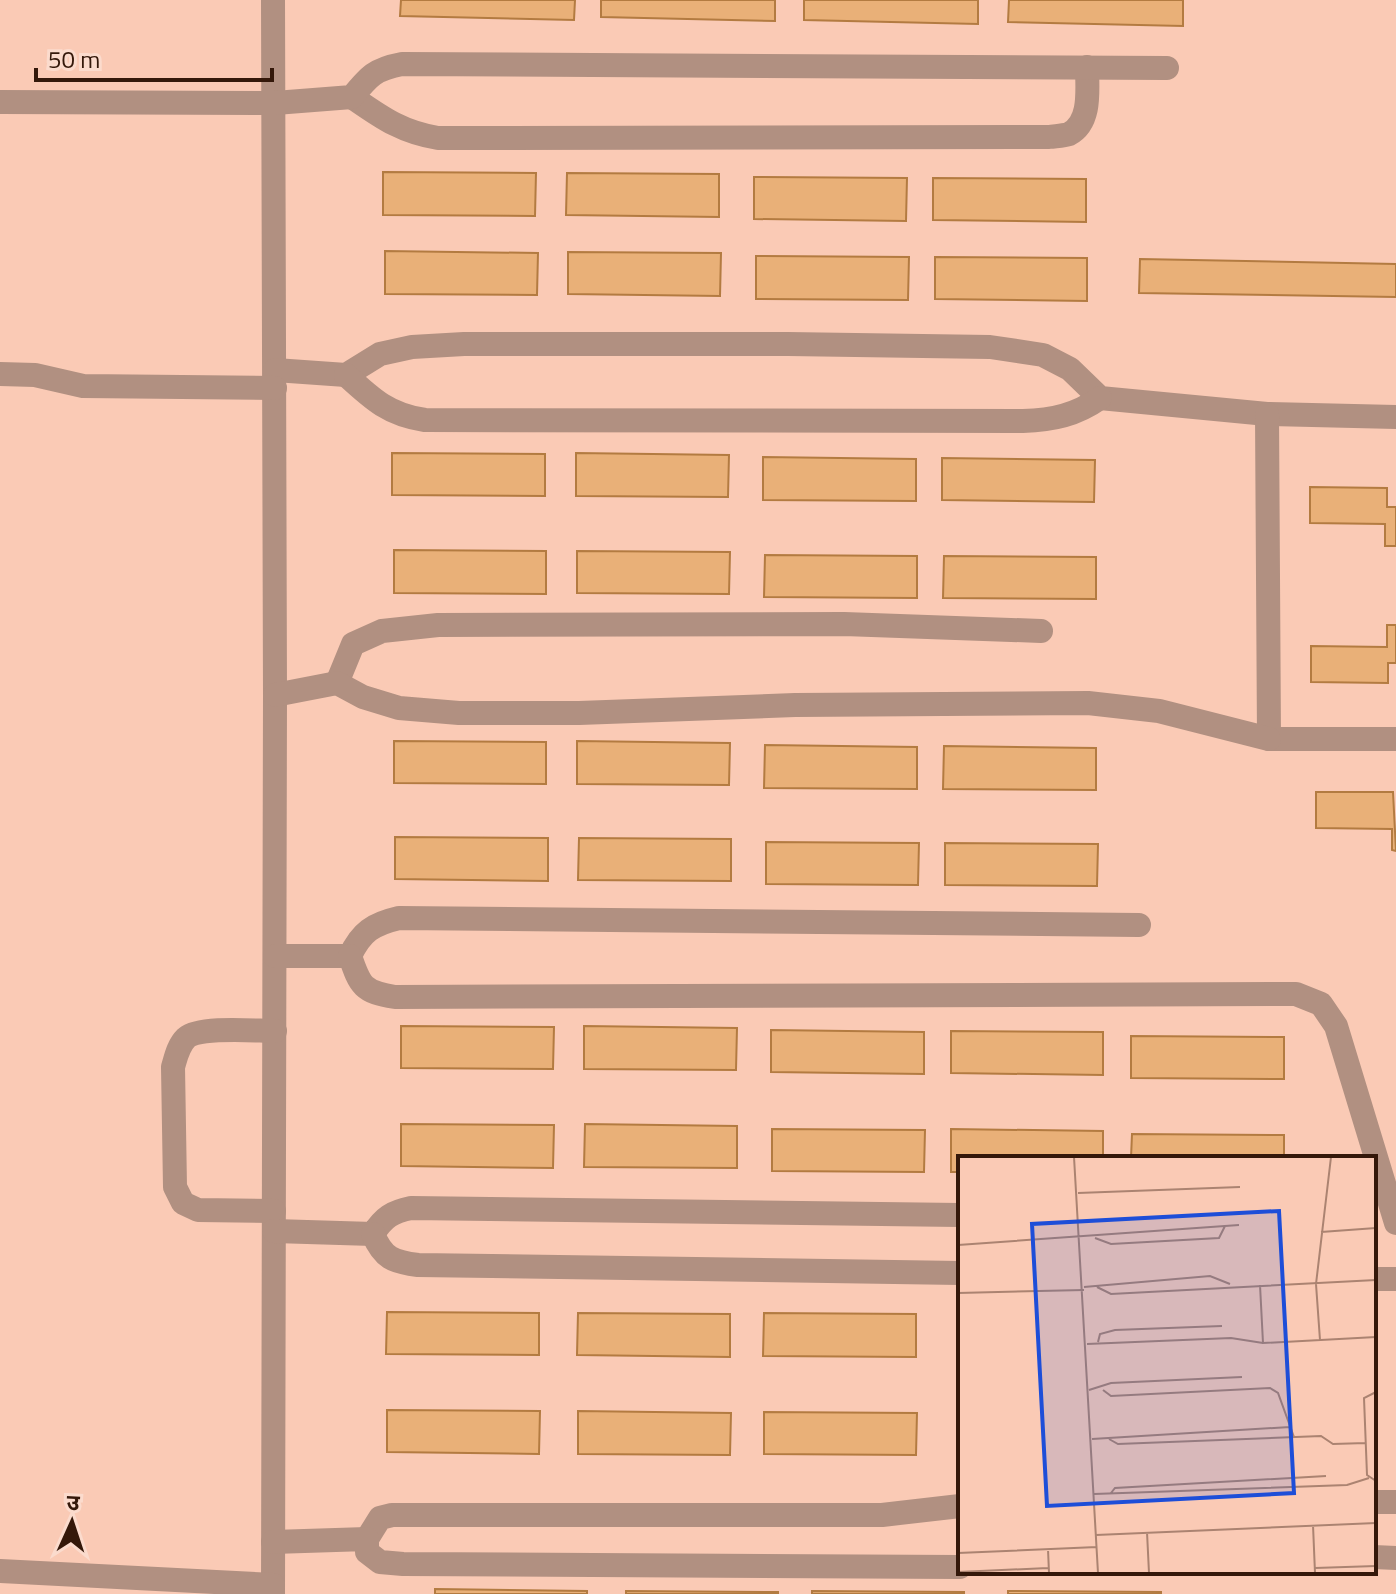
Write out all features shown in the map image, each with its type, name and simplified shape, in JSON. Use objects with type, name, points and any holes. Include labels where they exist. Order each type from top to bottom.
[{"type":"street","points":[[0,1571],[273,1590],[273,0]]},
{"type":"street","points":[[352,97],[369,76],[382,68],[402,64],[1167,68]]},
{"type":"street","points":[[0,102],[275,103],[352,97],[390,123],[414,134],[438,138],[1049,137],[1070,133],[1081,121],[1088,103],[1087,67]]},
{"type":"street","points":[[0,374],[35,375],[83,386],[346,375],[380,354],[412,347],[464,344],[990,347],[1043,355],[1070,369],[1100,398],[1267,414],[1396,417]]},
{"type":"street","points":[[346,375],[374,400],[401,417],[425,420],[1023,421],[1052,420],[1082,411],[1100,398]]},
{"type":"street","points":[[1267,414],[1269,739]]},
{"type":"street","points":[[337,683],[353,644],[382,631],[438,625],[844,624],[1041,631]]},
{"type":"street","points":[[275,695],[337,683],[363,697],[399,708],[459,713],[1088,703],[1159,711],[1269,739],[1396,739]]},
{"type":"street","points":[[350,956],[365,931],[378,923],[399,918],[1139,925]]},
{"type":"street","points":[[275,956],[350,956]]},
{"type":"street","points":[[350,956],[364,988],[395,997],[1296,994],[1321,1004],[1336,1026],[1396,1221],[1376,1219]]},
{"type":"street","points":[[275,1031],[202,1031],[188,1036],[178,1049],[173,1067],[175,1187],[183,1203],[198,1210],[373,1234]]},
{"type":"street","points":[[373,1234],[383,1218],[411,1208],[958,1215]]},
{"type":"street","points":[[373,1234],[379,1250],[387,1258],[418,1265],[958,1273]]},
{"type":"street","points":[[958,1506],[882,1515],[392,1515],[380,1518],[367,1539],[367,1552],[380,1562],[403,1564],[958,1567]]},
{"type":"street","points":[[273,1542],[367,1539]]},
{"type":"street","points":[[1376,1557],[1396,1558]]},
{"type":"building","points":[[401,0],[575,0],[574,20],[400,16]]},
{"type":"building","points":[[601,0],[775,0],[775,21],[601,17]]},
{"type":"building","points":[[804,0],[978,0],[978,24],[804,20]]},
{"type":"building","points":[[1009,0],[1183,0],[1183,26],[1008,22]]},
{"type":"building","points":[[383,172],[536,173],[535,216],[383,215]]},
{"type":"building","points":[[567,173],[719,174],[719,217],[566,215]]},
{"type":"building","points":[[754,177],[907,178],[906,221],[754,219]]},
{"type":"building","points":[[933,178],[1086,179],[1086,222],[933,220]]},
{"type":"building","points":[[385,251],[538,253],[537,295],[385,294]]},
{"type":"building","points":[[568,252],[721,253],[720,296],[568,294]]},
{"type":"building","points":[[756,256],[909,257],[908,300],[756,299]]},
{"type":"building","points":[[935,257],[1087,258],[1087,301],[935,299]]},
{"type":"building","points":[[1140,259],[1396,264],[1396,297],[1139,293]]},
{"type":"building","points":[[392,453],[545,454],[545,496],[392,495]]},
{"type":"building","points":[[576,453],[729,455],[728,497],[576,496]]},
{"type":"building","points":[[763,457],[916,459],[916,501],[763,500]]},
{"type":"building","points":[[942,458],[1095,460],[1094,502],[942,500]]},
{"type":"building","points":[[1310,487],[1387,488],[1387,507],[1396,507],[1396,546],[1385,546],[1385,524],[1310,523]]},
{"type":"building","points":[[394,550],[546,551],[546,594],[394,593]]},
{"type":"building","points":[[577,551],[730,552],[729,594],[577,593]]},
{"type":"building","points":[[765,555],[917,556],[917,598],[764,597]]},
{"type":"building","points":[[944,556],[1096,557],[1096,599],[943,598]]},
{"type":"building","points":[[1387,625],[1396,625],[1396,663],[1388,663],[1388,683],[1311,682],[1311,646],[1387,647]]},
{"type":"building","points":[[394,741],[546,742],[546,784],[394,783]]},
{"type":"building","points":[[577,741],[730,743],[729,785],[577,784]]},
{"type":"building","points":[[765,745],[917,747],[917,789],[764,788]]},
{"type":"building","points":[[944,746],[1096,748],[1096,790],[943,789]]},
{"type":"building","points":[[1316,792],[1393,792],[1396,851],[1392,850],[1392,829],[1316,828]]},
{"type":"building","points":[[395,837],[548,838],[548,881],[395,879]]},
{"type":"building","points":[[579,838],[731,839],[731,881],[578,880]]},
{"type":"building","points":[[766,842],[919,843],[918,885],[766,884]]},
{"type":"building","points":[[945,843],[1098,844],[1097,886],[945,885]]},
{"type":"building","points":[[401,1026],[554,1027],[553,1069],[401,1068]]},
{"type":"building","points":[[584,1026],[737,1028],[736,1070],[584,1069]]},
{"type":"building","points":[[771,1030],[924,1032],[924,1074],[771,1072]]},
{"type":"building","points":[[951,1031],[1103,1032],[1103,1075],[951,1073]]},
{"type":"building","points":[[1131,1036],[1284,1037],[1284,1079],[1131,1078]]},
{"type":"building","points":[[401,1124],[554,1125],[553,1168],[401,1166]]},
{"type":"building","points":[[585,1124],[737,1126],[737,1168],[584,1167]]},
{"type":"building","points":[[772,1129],[925,1130],[924,1172],[772,1171]]},
{"type":"building","points":[[951,1129],[1103,1131],[1103,1156],[958,1156],[958,1172],[951,1172]]},
{"type":"building","points":[[1132,1134],[1284,1135],[1284,1156],[1131,1156]]},
{"type":"building","points":[[387,1312],[539,1313],[539,1355],[386,1354]]},
{"type":"building","points":[[578,1313],[730,1314],[730,1357],[577,1355]]},
{"type":"building","points":[[764,1313],[916,1314],[916,1357],[763,1356]]},
{"type":"building","points":[[387,1410],[540,1411],[539,1454],[387,1452]]},
{"type":"building","points":[[578,1411],[731,1413],[730,1455],[578,1454]]},
{"type":"building","points":[[764,1412],[917,1413],[916,1455],[764,1454]]},
{"type":"building","points":[[435,1589],[587,1591],[587,1594],[435,1594]]},
{"type":"building","points":[[626,1591],[778,1592],[778,1594],[626,1594]]},
{"type":"building","points":[[812,1591],[964,1592],[964,1594],[812,1594]]},
{"type":"building","points":[[1008,1591],[1161,1592],[1161,1594],[1008,1594]]}]
